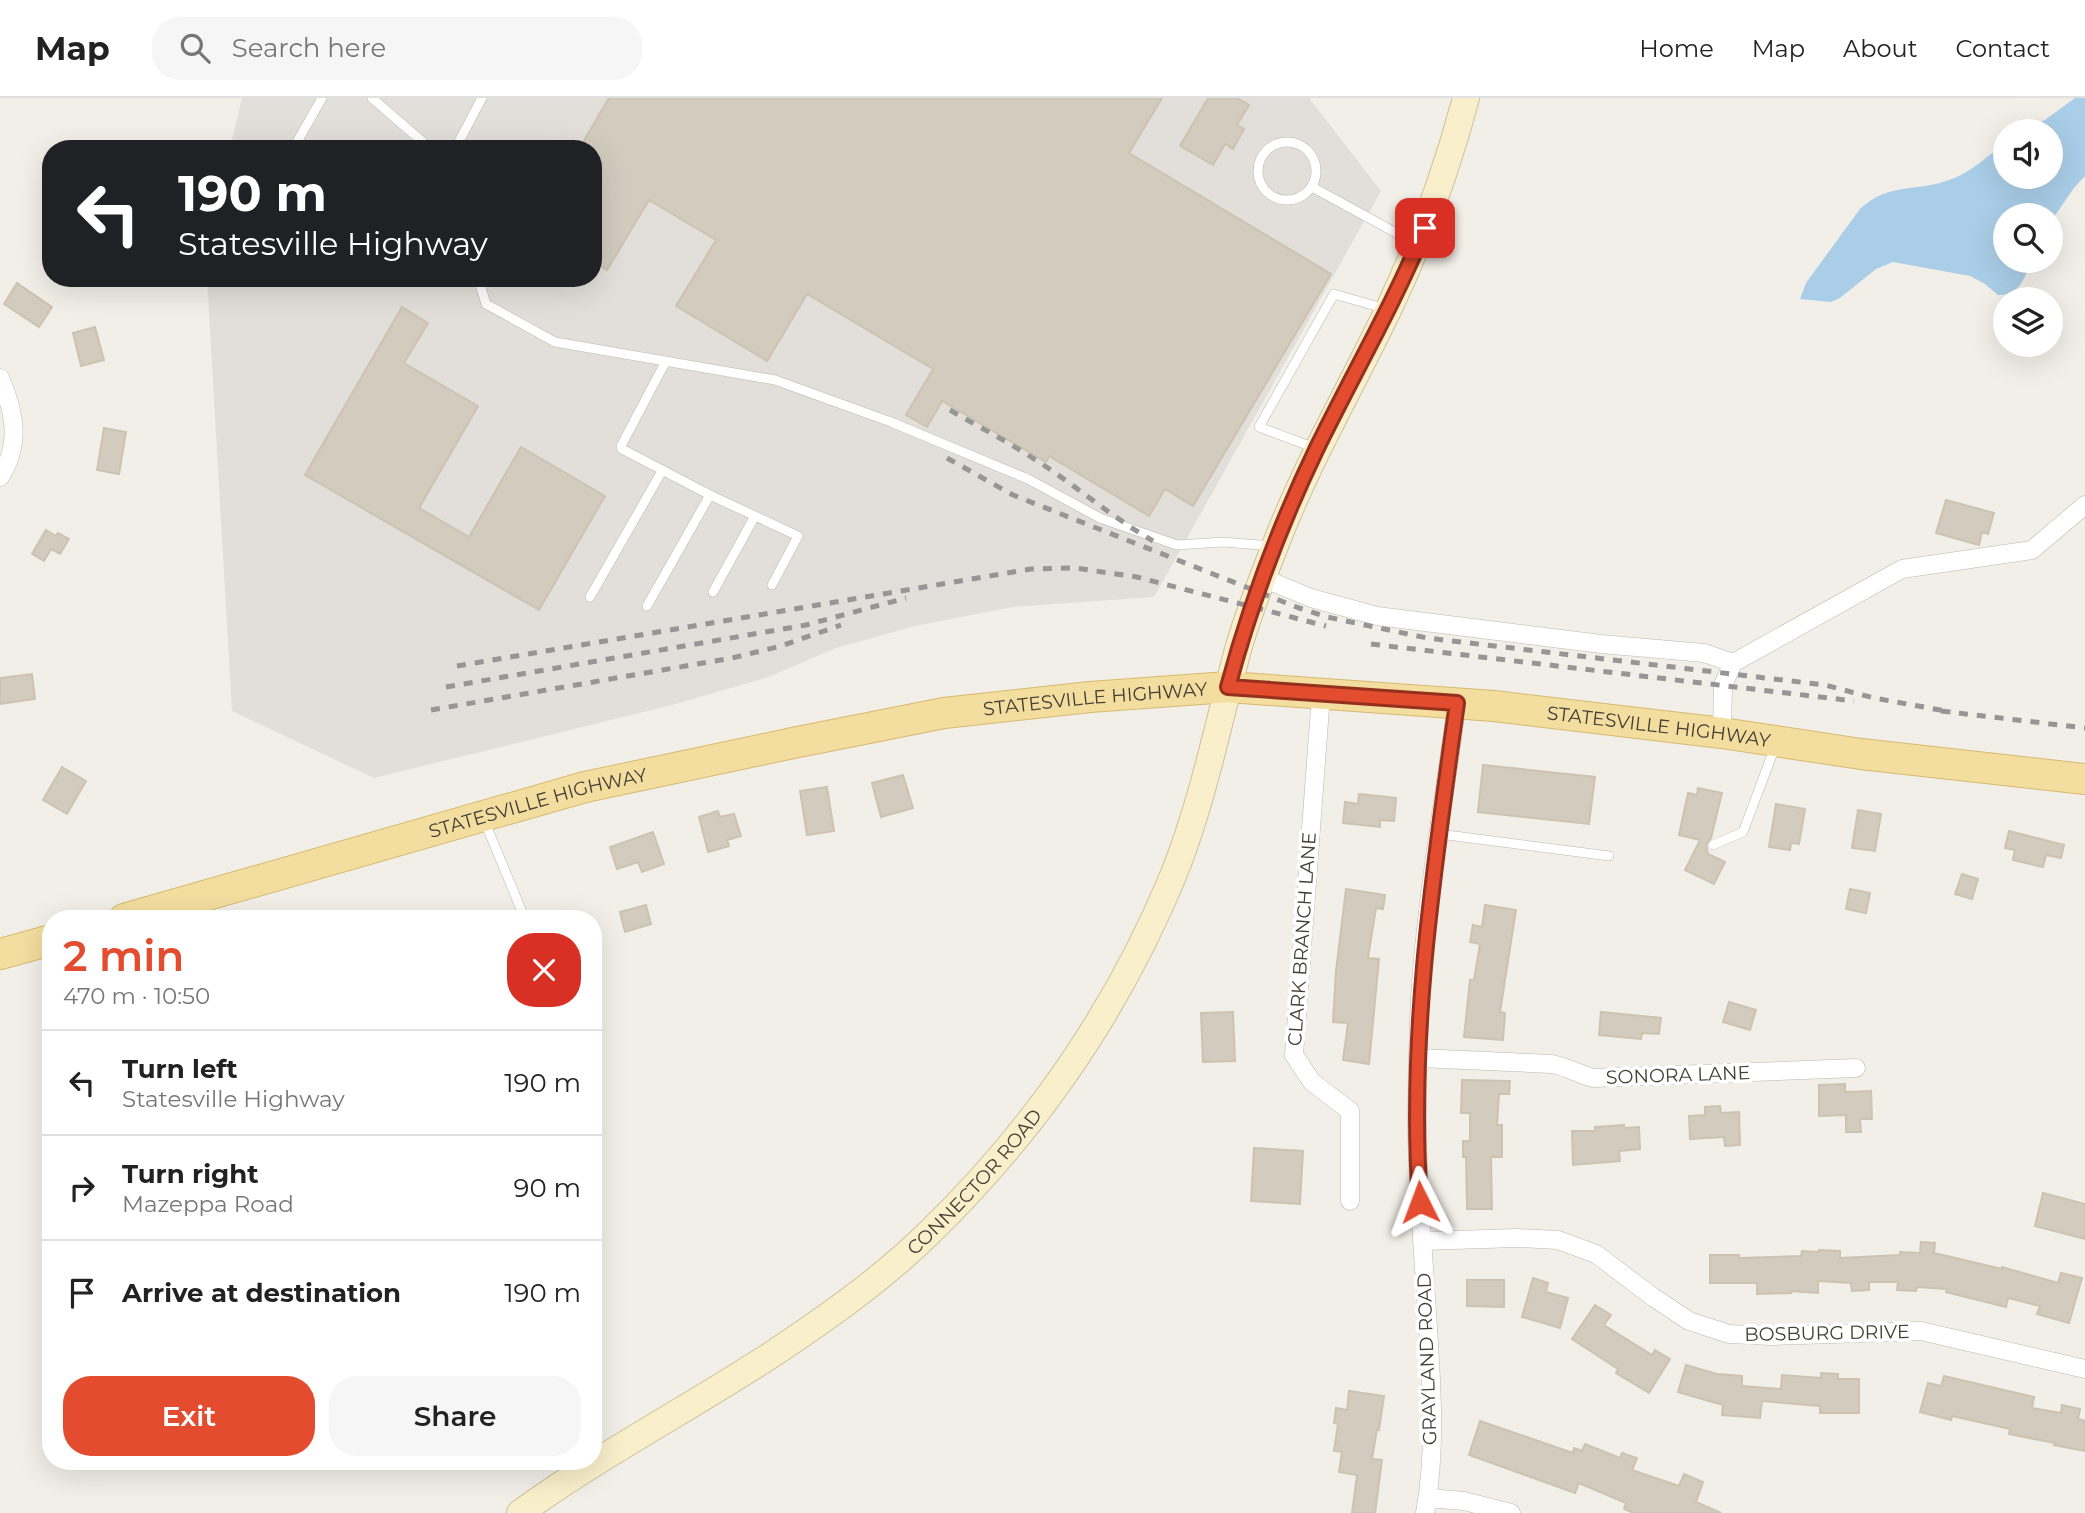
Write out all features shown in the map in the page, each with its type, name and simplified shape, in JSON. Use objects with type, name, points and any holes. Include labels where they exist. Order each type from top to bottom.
[{"type":"main road","name":"STATESVILLE HIGHWAY","points":[[155,910],[585,787],[793,743],[944,713],[1090,697],[1228,687],[1494,706],[1722,733],[1861,754],[2085,779]]},
{"type":"main road","points":[[0,954],[42,942]]},
{"type":"street","name":"CONNECTOR ROAD","points":[[602,1459],[769,1356],[822,1320],[927,1235],[1002,1154],[1086,1044],[1144,942],[1174,872],[1195,812],[1251,608],[1317,448],[1418,245],[1451,154],[1466,98]]},
{"type":"street","points":[[0,378],[10,400],[14,424],[13,448],[0,477]]},
{"type":"street","points":[[1722,733],[1723,685],[1733,663],[1902,569],[2032,550],[2085,505]]},
{"type":"street","points":[[1263,578],[1311,598],[1377,616],[1601,644],[1704,653],[1733,663]]},
{"type":"street","name":"CLARK BRANCH LANE","points":[[1321,695],[1294,1055],[1312,1082],[1350,1111],[1350,1201]]},
{"type":"street","name":"GRAYLAND ROAD","points":[[1426,1505],[1432,1435],[1431,1372],[1418,1183],[1420,998],[1457,703]]},
{"type":"street","name":"SONORA LANE","points":[[1419,1058],[1552,1064],[1594,1078],[1856,1068]]},
{"type":"street","name":"BOSBURG DRIVE","points":[[1422,1241],[1517,1238],[1558,1240],[1596,1254],[1689,1321],[1729,1334],[1772,1336],[1921,1331],[2085,1368]]},
{"type":"street","name":"CONNECTOR ROAD","points":[[520,1513],[584,1470]]},
{"type":"street","points":[[1426,1505],[1464,1501],[1511,1513]]},
{"type":"lane","points":[[298,140],[322,98]]},
{"type":"lane","points":[[372,98],[421,140]]},
{"type":"lane","points":[[460,140],[482,98]]},
{"type":"lane","points":[[1283,142],[1301,145],[1309,151],[1317,169],[1312,187],[1296,199],[1287,200],[1269,194],[1262,187],[1258,169],[1260,159],[1273,145],[1283,142]]},
{"type":"lane","points":[[1312,187],[1418,245]]},
{"type":"lane","points":[[481,287],[486,304],[555,342],[775,380],[878,417],[1028,479],[1100,518],[1177,545],[1223,542],[1275,546]]},
{"type":"lane","points":[[1317,448],[1259,427],[1334,294],[1388,310]]},
{"type":"lane","points":[[666,361],[621,446],[622,449],[710,495],[798,536],[772,585]]},
{"type":"lane","points":[[590,597],[662,471]]},
{"type":"lane","points":[[647,606],[710,495]]},
{"type":"lane","points":[[713,592],[755,516]]},
{"type":"lane","points":[[1713,845],[1743,832],[1777,742]]},
{"type":"lane","points":[[483,816],[521,910]]},
{"type":"lane","points":[[1439,834],[1609,856]]},
{"type":"shaded area","points":[[242,98],[1309,98],[1381,191],[1154,597],[1013,607],[915,626],[836,648],[766,678],[672,705],[374,778],[232,711],[208,287],[602,287],[602,140],[232,140]]},
{"type":"water","points":[[2075,98],[2085,98],[2085,176],[2063,204],[1993,203],[1993,273],[2026,273],[2018,287],[1993,287],[1993,291],[1970,276],[1893,262],[1876,269],[1831,302],[1800,299],[1806,283],[1860,209],[1882,194],[1952,179],[1973,168],[1993,152],[1993,189],[2063,189],[2063,119],[2046,119]]},
{"type":"building","points":[[609,98],[1162,98],[1129,153],[1331,274],[1193,506],[1165,489],[1149,516],[1049,456],[1046,462],[942,401],[927,427],[906,415],[933,369],[807,294],[767,361],[676,306],[716,240],[649,200],[607,270],[602,267],[602,140],[584,140]]},
{"type":"building","points":[[1208,98],[1237,98],[1249,105],[1237,125],[1244,129],[1233,149],[1225,144],[1213,165],[1180,146]]},
{"type":"building","points":[[17,283],[52,307],[39,327],[4,304]]},
{"type":"building","points":[[402,307],[428,323],[404,363],[478,406],[419,508],[469,537],[521,447],[605,496],[539,610],[305,475]]},
{"type":"building","points":[[95,327],[104,360],[81,366],[73,333]]},
{"type":"building","points":[[104,428],[126,432],[119,474],[97,470]]},
{"type":"building","points":[[1946,500],[1994,513],[1988,534],[1982,532],[1979,545],[1936,533]]},
{"type":"building","points":[[46,530],[69,539],[60,554],[51,549],[44,561],[32,554]]},
{"type":"building","points":[[32,674],[35,699],[0,704],[0,678]]},
{"type":"building","points":[[1483,765],[1595,777],[1589,824],[1478,812]]},
{"type":"building","points":[[62,767],[86,781],[67,814],[43,800]]},
{"type":"building","points":[[903,775],[913,808],[881,817],[872,783]]},
{"type":"building","points":[[827,787],[834,831],[807,835],[800,791]]},
{"type":"building","points":[[1698,788],[1722,793],[1711,838],[1706,845],[1708,854],[1725,862],[1714,884],[1685,870],[1700,840],[1679,835],[1688,793],[1697,795]]},
{"type":"building","points":[[1359,794],[1396,798],[1394,821],[1380,820],[1380,827],[1343,823],[1345,802],[1358,804]]},
{"type":"building","points":[[1776,804],[1805,809],[1799,844],[1791,843],[1790,850],[1769,847]]},
{"type":"building","points":[[1858,810],[1881,814],[1875,851],[1852,848]]},
{"type":"building","points":[[718,811],[720,817],[734,814],[741,836],[727,840],[729,846],[708,852],[699,817]]},
{"type":"building","points":[[2009,831],[2064,845],[2061,858],[2046,855],[2043,867],[2013,860],[2015,850],[2005,848]]},
{"type":"building","points":[[653,832],[664,864],[642,872],[638,862],[617,869],[610,847]]},
{"type":"building","points":[[1962,874],[1978,879],[1972,899],[1955,894]]},
{"type":"building","points":[[1346,889],[1385,895],[1383,909],[1376,908],[1368,958],[1379,959],[1369,1064],[1343,1060],[1348,1023],[1333,1022]]},
{"type":"building","points":[[1850,889],[1870,893],[1866,913],[1846,909]]},
{"type":"building","points":[[646,905],[651,924],[625,932],[620,912]]},
{"type":"building","points":[[1485,905],[1516,910],[1500,1012],[1505,1013],[1503,1040],[1464,1037],[1470,980],[1474,980],[1480,944],[1470,942],[1473,925],[1482,927]]},
{"type":"building","points":[[1729,1002],[1756,1010],[1750,1030],[1723,1022]]},
{"type":"building","points":[[1233,1012],[1235,1061],[1203,1062],[1201,1013]]},
{"type":"building","points":[[1601,1012],[1661,1018],[1659,1034],[1642,1033],[1641,1039],[1599,1035]]},
{"type":"building","points":[[1462,1080],[1510,1081],[1509,1094],[1499,1094],[1497,1125],[1502,1125],[1502,1157],[1491,1157],[1492,1209],[1467,1209],[1463,1141],[1470,1141],[1470,1113],[1461,1113]]},
{"type":"building","points":[[1845,1084],[1845,1092],[1871,1091],[1872,1119],[1860,1119],[1861,1132],[1846,1132],[1846,1115],[1819,1116],[1819,1085]]},
{"type":"building","points":[[1720,1106],[1721,1113],[1739,1112],[1740,1145],[1725,1146],[1724,1137],[1690,1139],[1689,1116],[1705,1115],[1705,1107]]},
{"type":"building","points":[[1624,1125],[1624,1128],[1639,1127],[1640,1149],[1619,1151],[1620,1161],[1573,1165],[1572,1131],[1595,1131],[1595,1127]]},
{"type":"building","points":[[1254,1148],[1303,1151],[1300,1204],[1251,1201]]},
{"type":"building","points":[[2043,1193],[2085,1204],[2085,1239],[2035,1226]]},
{"type":"building","points":[[1921,1242],[1935,1243],[1934,1253],[2002,1267],[2058,1283],[2061,1273],[2082,1278],[2069,1323],[2037,1314],[2040,1306],[2008,1298],[2006,1307],[1946,1292],[1947,1289],[1917,1287],[1916,1291],[1897,1290],[1898,1282],[1869,1282],[1869,1290],[1852,1291],[1851,1283],[1818,1281],[1818,1293],[1790,1291],[1791,1293],[1757,1294],[1757,1283],[1710,1283],[1710,1255],[1739,1255],[1739,1258],[1801,1256],[1802,1251],[1819,1250],[1840,1251],[1840,1258],[1900,1255],[1900,1252],[1920,1253]]},
{"type":"building","points":[[1533,1278],[1548,1283],[1546,1292],[1568,1298],[1560,1328],[1522,1317]]},
{"type":"building","points":[[1467,1280],[1504,1280],[1504,1307],[1467,1306]]},
{"type":"building","points":[[1595,1305],[1611,1315],[1604,1325],[1652,1355],[1655,1350],[1670,1359],[1649,1393],[1616,1373],[1618,1369],[1572,1339]]},
{"type":"building","points":[[1686,1365],[1717,1374],[1742,1376],[1742,1386],[1781,1389],[1782,1375],[1821,1378],[1821,1373],[1838,1374],[1838,1379],[1859,1379],[1859,1413],[1820,1413],[1820,1406],[1762,1401],[1760,1418],[1722,1415],[1723,1405],[1678,1392]]},
{"type":"building","points":[[1944,1376],[2034,1397],[2032,1408],[2061,1413],[2062,1405],[2080,1409],[2078,1419],[2085,1421],[2085,1451],[2009,1434],[2010,1429],[1952,1416],[1951,1420],[1920,1412],[1928,1383],[1941,1386]]},
{"type":"building","points":[[1349,1391],[1384,1396],[1372,1459],[1382,1460],[1375,1513],[1352,1513],[1357,1475],[1339,1472],[1342,1452],[1334,1451],[1338,1424],[1334,1423],[1336,1408],[1347,1410]]},
{"type":"building","points":[[1480,1421],[1573,1453],[1574,1448],[1582,1451],[1585,1444],[1620,1458],[1622,1453],[1637,1458],[1632,1470],[1679,1486],[1684,1474],[1703,1482],[1696,1502],[1721,1513],[1634,1513],[1624,1509],[1626,1503],[1579,1483],[1575,1493],[1469,1455]]},
{"type":"railway","points":[[950,410],[1031,457],[1153,541]]},
{"type":"railway","points":[[947,458],[1013,495],[1327,617],[1427,638],[1825,685],[1874,698],[1951,712]]},
{"type":"railway","points":[[457,666],[1031,569],[1075,568],[1137,577],[1326,626]]},
{"type":"railway","points":[[446,687],[806,625],[906,598]]},
{"type":"railway","points":[[431,710],[732,658],[781,646],[841,625]]},
{"type":"railway","points":[[1371,644],[1854,701]]},
{"type":"railway","points":[[1941,711],[2085,728]]},
{"type":"route","points":[[1420,1202],[1417,1120],[1420,998],[1433,877],[1457,703],[1228,687],[1251,608],[1291,505],[1317,448],[1388,310],[1425,228]]}]
